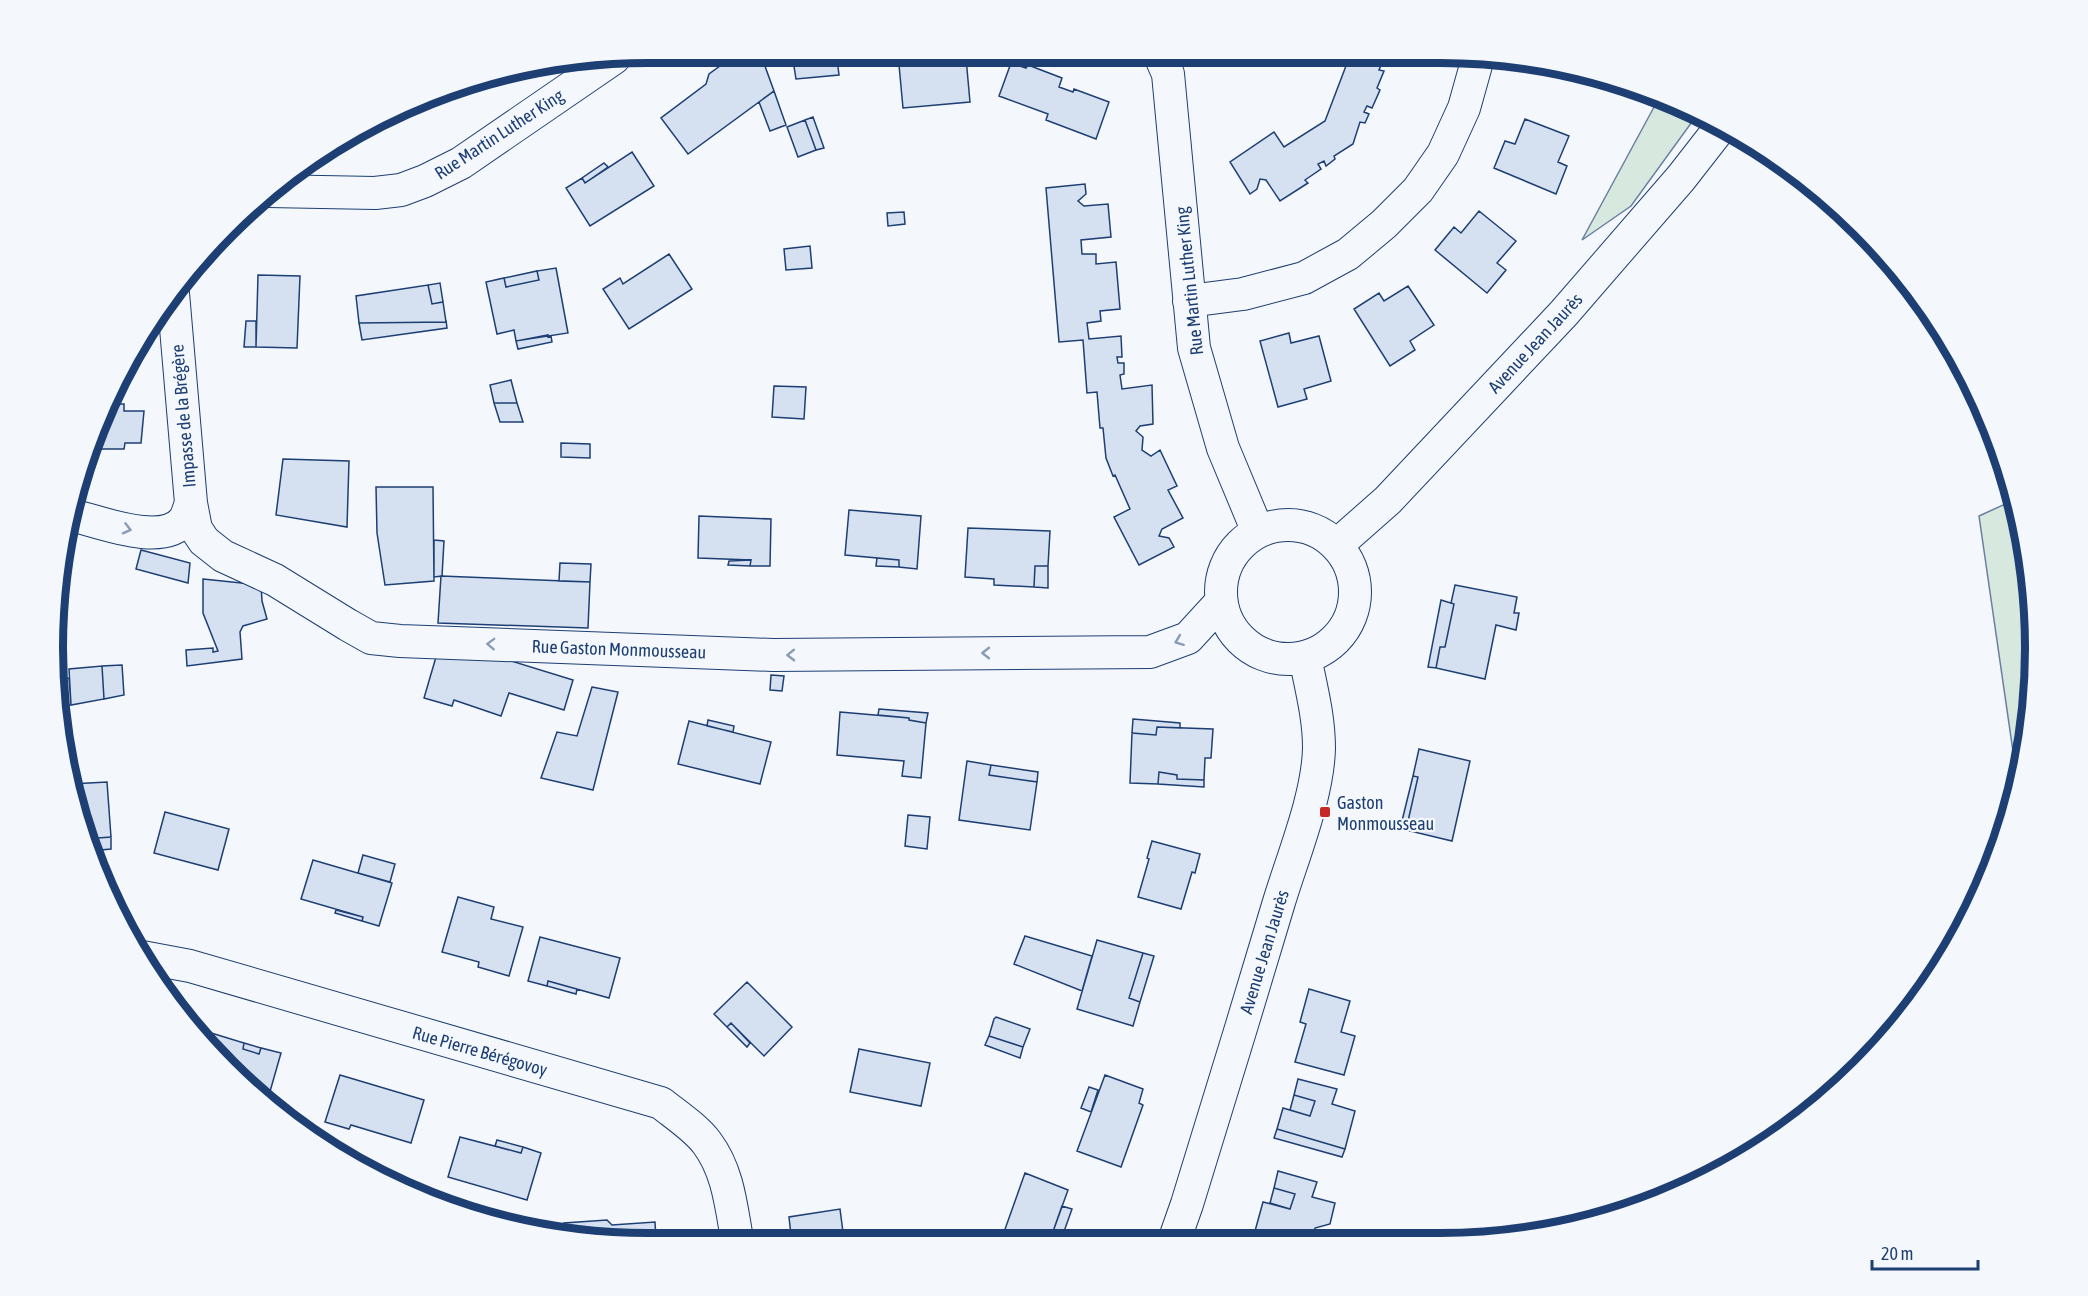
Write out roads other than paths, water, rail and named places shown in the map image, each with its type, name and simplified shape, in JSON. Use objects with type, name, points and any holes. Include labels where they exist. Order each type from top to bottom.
[{"type":"street","name":"Rue Martin Luther King","points":[[1163,63],[1168,74],[1194,348],[1223,448],[1258,532]]},
{"type":"street","points":[[1189,301],[1244,294],[1304,278],[1348,254],[1384,224],[1418,190],[1443,154],[1464,108],[1476,64]]},
{"type":"street","name":"Rue Martin Luther King","points":[[283,191],[375,193],[401,190],[425,181],[461,163],[604,65]]},
{"type":"street","name":"Avenue Jean Jaurès","points":[[1337,546],[1388,501],[1564,314],[1681,178],[1717,132]]},
{"type":"street","name":"Impasse de la Brégère","points":[[174,306],[190,502]]},
{"type":"street","points":[[78,516],[144,533],[160,533],[175,528],[184,519],[190,502]]},
{"type":"street","name":"Rue Gaston Monmousseau","points":[[190,502],[196,528],[204,541],[223,556],[275,580],[371,638],[400,641],[773,655],[1150,652],[1188,638],[1221,602]]},
{"type":"street","points":[[1279,526],[1300,526],[1320,533],[1337,546],[1348,562],[1354,581],[1355,601],[1350,620],[1339,637],[1323,650],[1305,657],[1282,659],[1260,654],[1242,642],[1228,623],[1221,602],[1221,580],[1228,561],[1241,544],[1258,532],[1279,526]]},
{"type":"street","name":"Avenue Jean Jaurès","points":[[1177,1233],[1280,901],[1315,776],[1319,748],[1316,712],[1305,657]]},
{"type":"street","name":"Rue Pierre Bérégovoy","points":[[153,959],[190,966],[661,1103],[706,1141],[722,1168],[736,1233]]},
{"type":"place","name":"Gaston Monmousseau","points":[[1325,812]]}]
